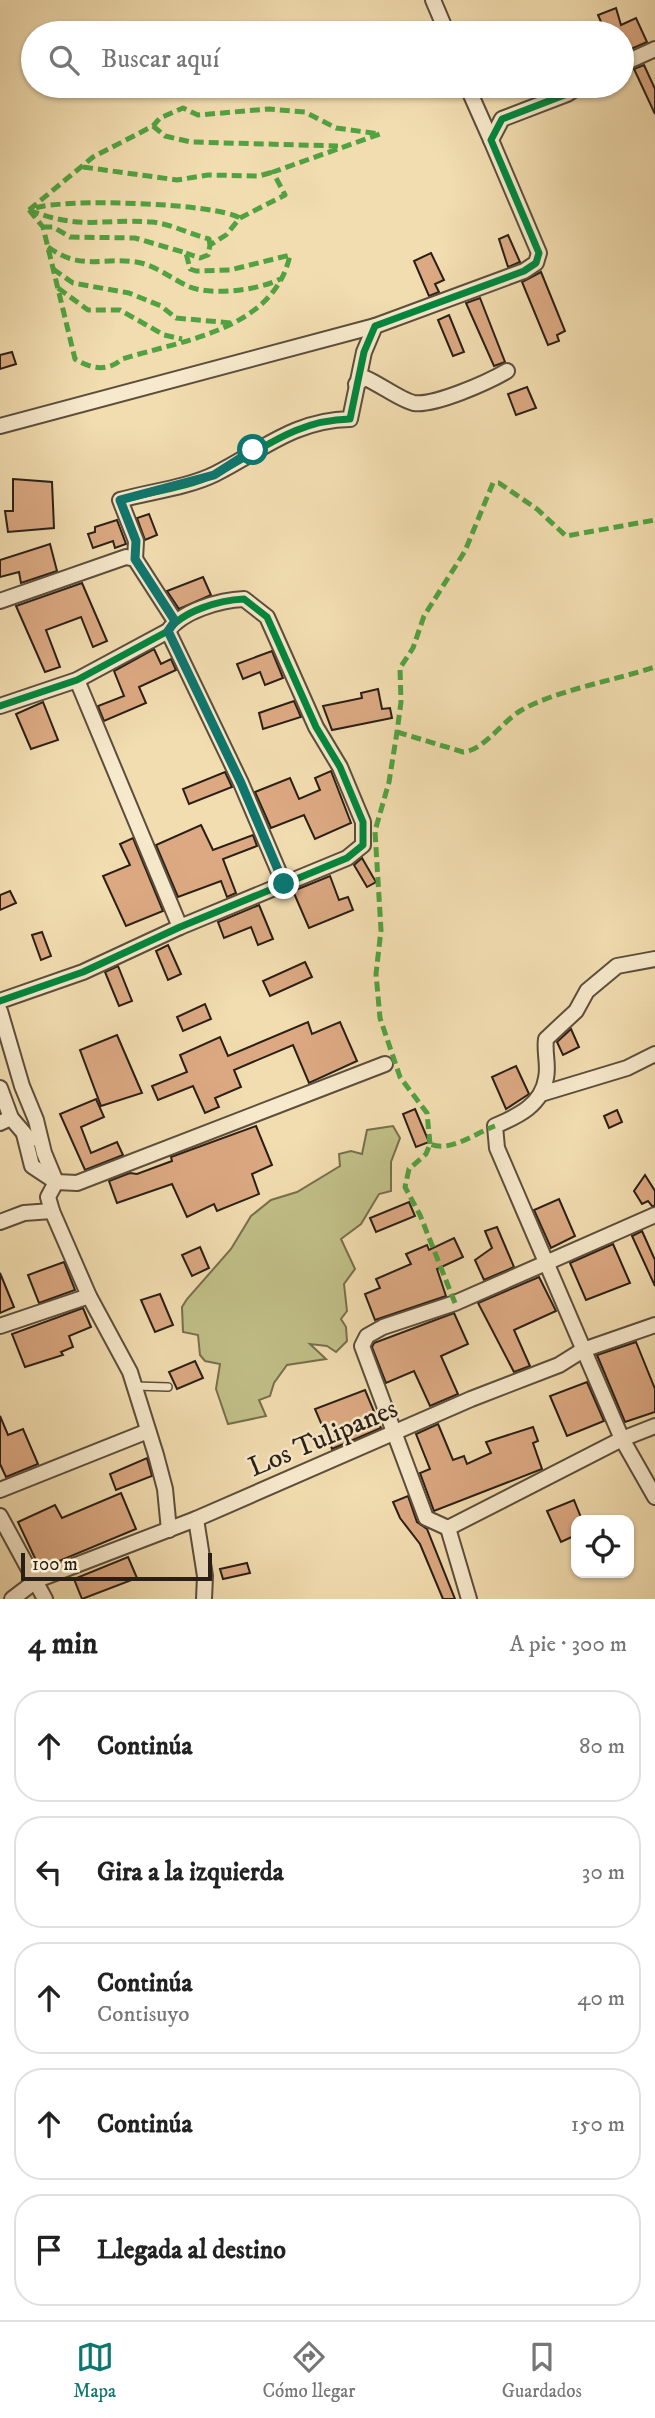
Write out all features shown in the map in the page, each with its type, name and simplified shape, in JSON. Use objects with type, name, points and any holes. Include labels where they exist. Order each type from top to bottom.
[{"type":"street","points":[[433,0],[442,21]]},
{"type":"street","points":[[634,58],[655,48]]},
{"type":"street","points":[[0,426],[375,326],[524,271],[536,263],[539,253],[472,98]]},
{"type":"street","points":[[491,140],[502,119],[557,98]]},
{"type":"street","points":[[284,884],[172,626],[135,559],[136,541],[120,500],[214,475],[253,450],[301,428],[334,419],[349,419],[364,352],[375,326]]},
{"type":"street","points":[[356,384],[365,378],[414,403],[443,398],[483,384],[507,371]]},
{"type":"street","points":[[0,601],[120,558],[135,559]]},
{"type":"street","points":[[0,706],[77,680],[172,626],[228,600],[244,599],[267,617],[316,727],[340,767],[363,822],[363,845],[347,858],[180,927],[83,972],[0,1001]]},
{"type":"street","points":[[77,680],[180,927]]},
{"type":"street","points":[[655,959],[617,966],[587,991],[576,1012],[546,1039],[547,1077],[538,1100],[513,1118],[495,1126],[497,1149],[583,1350],[622,1439],[655,1497]]},
{"type":"street","points":[[0,1011],[22,1086],[56,1182]]},
{"type":"street","points":[[541,1094],[627,1068],[655,1054]]},
{"type":"street","points":[[24,1134],[32,1166],[56,1182],[77,1182],[105,1174],[384,1065]]},
{"type":"street","points":[[0,1088],[5,1121],[44,1153]]},
{"type":"street","points":[[56,1182],[48,1197],[52,1211],[89,1296],[130,1372],[165,1489],[169,1530]]},
{"type":"street","points":[[0,1222],[24,1213],[52,1211]]},
{"type":"street","points":[[469,1599],[447,1528],[426,1518],[362,1346],[367,1336],[383,1327],[455,1303],[655,1215]]},
{"type":"street","points":[[0,1326],[89,1296]]},
{"type":"street","name":"Los Tulipanes","points":[[12,1599],[37,1580],[196,1519],[471,1399],[559,1365],[583,1350],[655,1325]]},
{"type":"street","points":[[447,1528],[622,1439],[655,1426]]},
{"type":"street","points":[[0,1490],[148,1431]]},
{"type":"street","points":[[0,1516],[45,1599]]},
{"type":"street","points":[[196,1519],[205,1576],[204,1599]]},
{"type":"lane","points":[[134,1386],[168,1387]]},
{"type":"shaded area","points":[[393,1126],[400,1138],[391,1162],[391,1191],[379,1194],[361,1224],[341,1239],[355,1269],[344,1284],[347,1311],[341,1319],[346,1327],[347,1341],[336,1352],[327,1346],[310,1344],[326,1359],[287,1365],[274,1383],[270,1396],[259,1400],[266,1416],[228,1424],[216,1389],[220,1364],[205,1361],[200,1355],[198,1335],[183,1332],[182,1307],[231,1249],[251,1216],[271,1200],[297,1192],[340,1166],[339,1154],[351,1151],[362,1154],[367,1130]]},
{"type":"building","points":[[616,8],[620,21],[601,21],[598,15]]},
{"type":"building","points":[[636,18],[647,42],[634,48],[634,21],[630,21]]},
{"type":"building","points":[[644,65],[655,89],[655,114],[634,69]]},
{"type":"building","points":[[508,235],[520,262],[508,267],[499,239]]},
{"type":"building","points":[[431,253],[444,280],[435,284],[439,292],[429,296],[414,261]]},
{"type":"building","points":[[541,272],[565,331],[557,335],[559,341],[548,345],[522,282]]},
{"type":"building","points":[[480,298],[505,362],[494,366],[466,303]]},
{"type":"building","points":[[449,315],[464,352],[453,356],[438,320]]},
{"type":"building","points":[[12,352],[16,364],[0,369],[0,355]]},
{"type":"building","points":[[527,387],[536,408],[516,415],[508,394]]},
{"type":"building","points":[[13,479],[52,482],[54,528],[8,532],[5,511],[13,511]]},
{"type":"building","points":[[149,514],[157,535],[145,540],[137,518]]},
{"type":"building","points":[[117,520],[126,544],[115,548],[113,541],[93,548],[88,534],[95,532],[95,527]]},
{"type":"building","points":[[50,544],[57,571],[21,583],[19,572],[0,577],[0,560]]},
{"type":"building","points":[[203,577],[211,595],[179,609],[167,591]]},
{"type":"building","points":[[82,583],[107,641],[93,647],[81,617],[46,630],[60,667],[45,672],[16,606]]},
{"type":"building","points":[[154,649],[161,664],[171,659],[176,670],[139,687],[146,703],[104,721],[98,706],[124,696],[114,671]]},
{"type":"building","points":[[272,651],[283,678],[265,685],[260,672],[243,679],[237,664]]},
{"type":"building","points":[[378,689],[382,709],[390,708],[392,718],[332,730],[323,706],[362,698],[361,693]]},
{"type":"building","points":[[294,701],[301,717],[263,729],[259,713]]},
{"type":"building","points":[[43,702],[58,740],[31,749],[16,714]]},
{"type":"building","points":[[331,771],[351,823],[315,839],[304,815],[271,828],[255,792],[290,778],[299,799],[320,790],[315,778]]},
{"type":"building","points":[[225,772],[232,787],[189,804],[183,789]]},
{"type":"building","points":[[201,825],[213,850],[253,835],[257,846],[223,859],[236,893],[227,897],[221,881],[178,897],[156,845]]},
{"type":"building","points":[[133,838],[163,911],[126,926],[103,876],[130,865],[120,844]]},
{"type":"building","points":[[362,858],[376,882],[367,887],[354,865]]},
{"type":"building","points":[[330,876],[339,900],[348,897],[353,910],[309,928],[293,891]]},
{"type":"building","points":[[10,891],[16,903],[0,910],[0,895]]},
{"type":"building","points":[[259,905],[273,939],[258,945],[251,927],[224,938],[218,922]]},
{"type":"building","points":[[42,932],[51,956],[41,960],[32,935]]},
{"type":"building","points":[[168,945],[181,974],[168,980],[156,951]]},
{"type":"building","points":[[305,962],[312,977],[270,996],[263,981]]},
{"type":"building","points":[[118,966],[132,1001],[119,1006],[105,972]]},
{"type":"building","points":[[205,1004],[211,1019],[183,1031],[177,1017]]},
{"type":"building","points":[[308,1022],[312,1034],[340,1022],[357,1061],[309,1083],[293,1045],[234,1070],[241,1087],[215,1098],[219,1107],[205,1113],[193,1086],[158,1100],[152,1086],[187,1072],[180,1055],[220,1037],[228,1056]]},
{"type":"building","points":[[571,1029],[579,1047],[563,1055],[557,1042]]},
{"type":"building","points":[[117,1035],[142,1093],[101,1106],[80,1050]]},
{"type":"building","points":[[516,1066],[529,1094],[506,1109],[492,1077]]},
{"type":"building","points":[[96,1099],[104,1117],[81,1127],[91,1153],[117,1142],[123,1155],[85,1170],[60,1114]]},
{"type":"building","points":[[415,1109],[429,1142],[416,1147],[403,1114]]},
{"type":"building","points":[[617,1110],[622,1122],[609,1128],[604,1116]]},
{"type":"building","points":[[256,1126],[272,1165],[252,1174],[259,1194],[217,1211],[214,1204],[187,1217],[172,1184],[117,1203],[109,1181],[172,1161],[171,1157]]},
{"type":"building","points":[[645,1175],[655,1191],[655,1206],[648,1201],[642,1204],[634,1191]]},
{"type":"building","points":[[559,1199],[575,1236],[551,1248],[534,1210]]},
{"type":"building","points":[[409,1202],[415,1216],[376,1232],[370,1218]]},
{"type":"building","points":[[497,1227],[514,1267],[484,1280],[475,1260],[492,1248],[485,1231]]},
{"type":"building","points":[[642,1231],[655,1260],[655,1286],[632,1236]]},
{"type":"building","points":[[454,1238],[463,1257],[437,1269],[446,1296],[375,1320],[365,1294],[380,1288],[376,1279],[411,1264],[406,1254],[427,1245],[429,1250]]},
{"type":"building","points":[[613,1244],[630,1283],[586,1300],[570,1263]]},
{"type":"building","points":[[200,1247],[209,1268],[192,1276],[182,1255]]},
{"type":"building","points":[[64,1262],[75,1290],[39,1303],[28,1275]]},
{"type":"building","points":[[0,1273],[14,1307],[0,1313]]},
{"type":"building","points":[[539,1277],[556,1311],[514,1330],[530,1366],[514,1372],[478,1303]]},
{"type":"building","points":[[160,1294],[173,1325],[155,1332],[141,1300]]},
{"type":"building","points":[[83,1308],[91,1327],[69,1336],[73,1347],[61,1352],[63,1355],[25,1367],[12,1334]]},
{"type":"building","points":[[454,1313],[468,1344],[441,1356],[458,1394],[430,1406],[414,1371],[386,1383],[372,1347],[374,1343]]},
{"type":"building","points":[[636,1342],[655,1389],[655,1412],[625,1422],[597,1355]]},
{"type":"building","points":[[195,1361],[203,1378],[177,1389],[169,1372]]},
{"type":"building","points":[[587,1382],[604,1421],[567,1436],[550,1396]]},
{"type":"building","points":[[365,1390],[381,1428],[332,1449],[315,1409]]},
{"type":"building","points":[[0,1416],[8,1435],[23,1429],[38,1464],[6,1477],[0,1464]]},
{"type":"building","points":[[438,1424],[453,1460],[464,1456],[467,1464],[491,1453],[486,1442],[533,1427],[538,1441],[533,1443],[542,1469],[434,1511],[420,1473],[430,1469],[416,1434]]},
{"type":"building","points":[[147,1458],[152,1476],[116,1490],[110,1474]]},
{"type":"building","points":[[121,1493],[136,1529],[40,1569],[18,1522],[55,1505],[62,1518]]},
{"type":"building","points":[[408,1496],[417,1522],[427,1529],[455,1599],[443,1599],[420,1544],[400,1518],[393,1502]]},
{"type":"building","points":[[574,1500],[580,1515],[571,1515],[571,1537],[561,1542],[547,1511]]},
{"type":"building","points":[[128,1557],[137,1578],[82,1599],[74,1579]]},
{"type":"building","points":[[247,1563],[250,1573],[223,1579],[220,1569]]},
{"type":"marked path","points":[[29,210],[93,157],[153,126],[160,118],[183,108],[198,115],[269,109],[305,112],[336,128],[380,134],[273,172],[285,195],[240,218],[226,235],[210,245],[208,255],[200,258],[186,253]]},
{"type":"marked path","points":[[153,126],[165,136],[191,142],[338,146]]},
{"type":"marked path","points":[[83,167],[177,180],[208,175],[259,176],[273,172]]},
{"type":"marked path","points":[[36,208],[76,203],[140,204],[202,209],[240,218]]},
{"type":"marked path","points":[[29,210],[43,227],[75,359],[93,367],[111,366],[122,359],[198,338],[246,316],[266,300],[281,280],[290,255],[230,270],[196,271],[190,269],[186,253],[135,238],[70,237],[53,227],[43,227]]},
{"type":"marked path","points":[[29,210],[78,222],[159,223],[209,239],[210,245]]},
{"type":"marked path","points":[[48,247],[81,261],[136,262],[200,290],[236,290],[280,279]]},
{"type":"marked path","points":[[53,269],[73,283],[129,293],[161,306],[176,318],[232,323]]},
{"type":"marked path","points":[[58,288],[88,310],[120,310],[164,335],[182,339]]},
{"type":"marked path","points":[[430,1144],[427,1113],[400,1077],[380,1018],[376,974],[381,930],[375,831],[389,782],[397,732],[401,702],[400,668],[413,648],[424,616],[465,551],[493,483],[499,483],[537,509],[566,536],[655,520]]},
{"type":"marked path","points":[[397,732],[463,752],[478,747],[513,716],[534,704],[655,667]]},
{"type":"marked path","points":[[455,1303],[420,1215],[405,1187],[409,1169],[426,1154],[430,1144],[454,1144],[495,1126]]},
{"type":"cycle path","points":[[135,559],[136,541],[120,500],[205,479],[295,431],[330,421],[350,419],[364,352],[375,326],[524,271],[536,263],[539,253],[491,140],[502,119],[557,98]]},
{"type":"cycle path","points":[[0,706],[77,680],[168,631],[192,612],[213,604],[244,599],[267,617],[316,727],[340,767],[363,822],[363,845],[347,858],[180,927],[83,972],[0,1001]]},
{"type":"route","points":[[253,450],[214,475],[120,500],[136,541],[135,559],[175,621],[168,631],[269,844],[284,884]]}]
